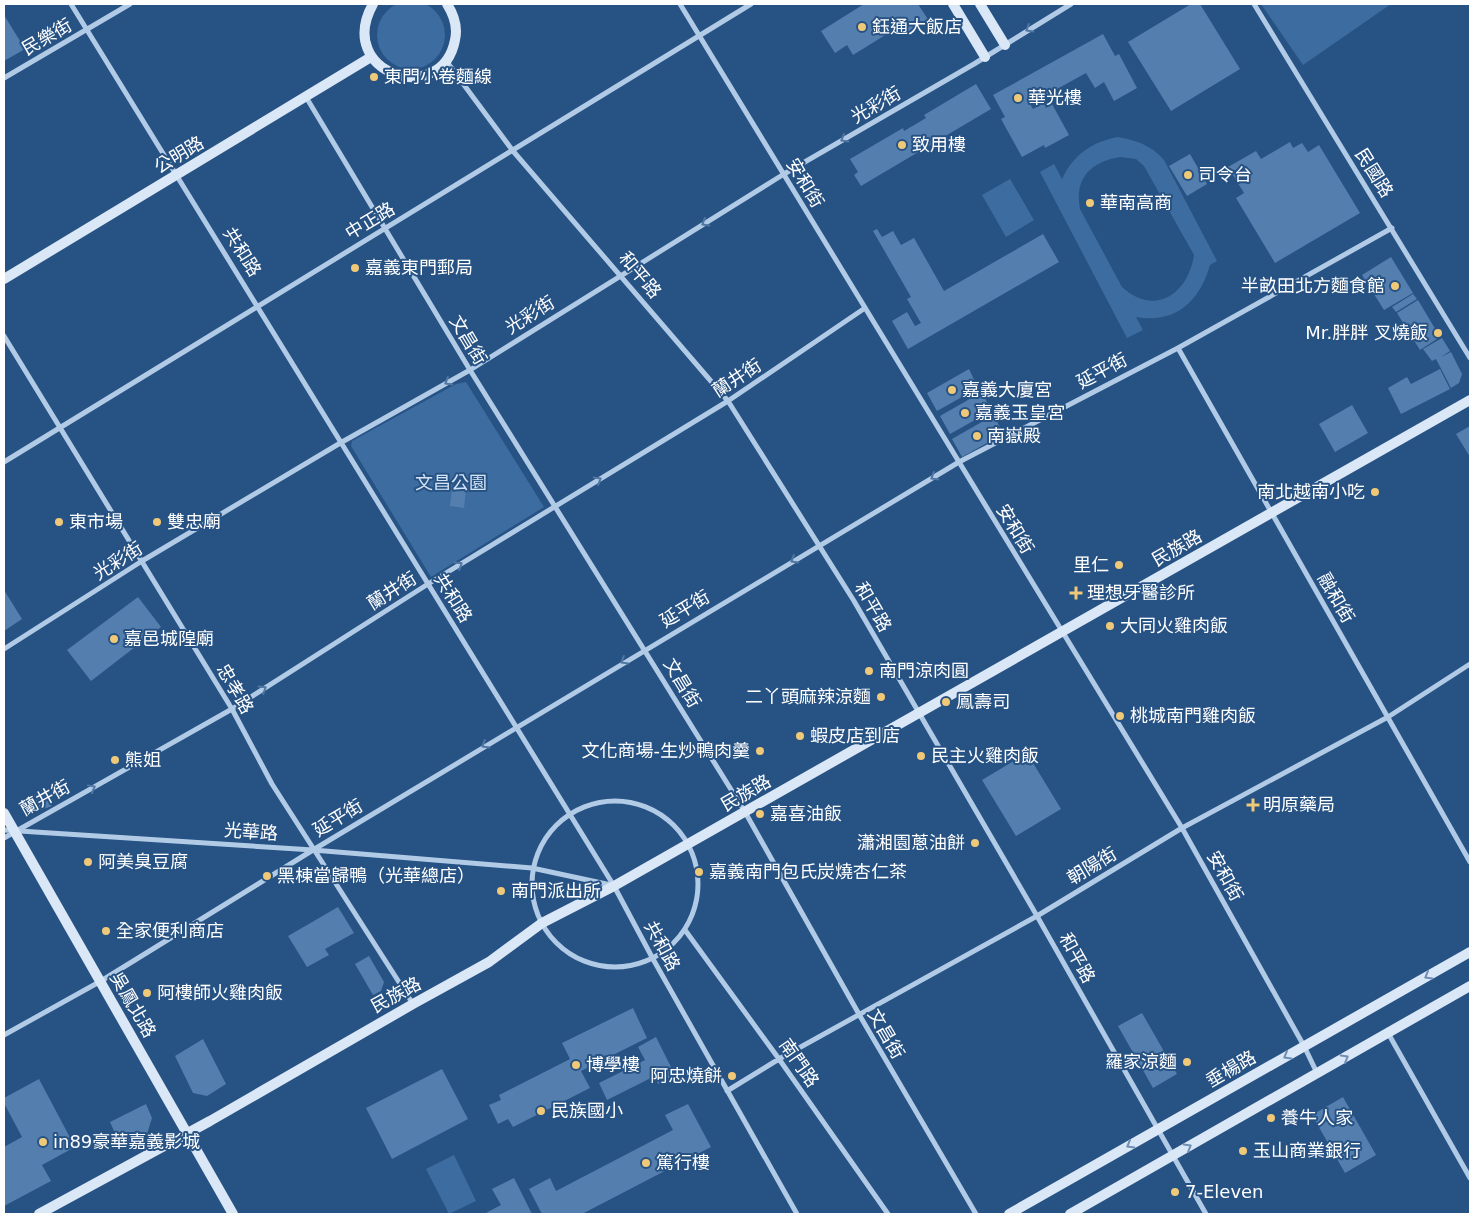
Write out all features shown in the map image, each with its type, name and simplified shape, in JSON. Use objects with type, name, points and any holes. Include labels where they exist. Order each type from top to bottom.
[{"type":"street","name":"共和路","points":[[71,4],[614,886],[652,959],[798,1214]]},
{"type":"street","name":"民樂街","points":[[4,78],[130,4]]},
{"type":"street","points":[[373,4],[366,16],[365,44],[371,58],[391,74],[403,77],[429,74],[447,62],[456,33],[452,5]]},
{"type":"street","name":"安和街","points":[[680,4],[1182,828],[1304,1046],[1317,1073]]},
{"type":"street","name":"中正路","points":[[4,462],[513,151],[698,34],[751,4]]},
{"type":"street","points":[[953,4],[986,57]]},
{"type":"street","points":[[980,4],[1005,45]]},
{"type":"street","name":"光彩街","points":[[4,649],[142,561],[342,442],[470,370],[784,174],[986,57],[1071,4]]},
{"type":"street","name":"民國路","points":[[1254,4],[1470,358]]},
{"type":"street","name":"公明路","points":[[4,279],[371,58]]},
{"type":"street","name":"和平路","points":[[447,62],[513,151],[728,400],[854,601],[1037,916],[1206,1214]]},
{"type":"street","name":"文昌街","points":[[306,97],[386,227],[470,370],[745,812],[860,1016],[976,1214]]},
{"type":"street","name":"延平街","points":[[4,1035],[101,981],[517,726],[959,462],[1178,348],[1392,228]]},
{"type":"street","name":"蘭井街","points":[[4,838],[232,709],[428,584],[728,400],[865,308]]},
{"type":"street","name":"忠孝路","points":[[4,336],[232,709],[272,784],[413,1004]]},
{"type":"street","name":"融和街","points":[[1178,348],[1470,862]]},
{"type":"street","name":"民族路","points":[[39,1214],[489,962],[542,923],[614,886],[1470,400]]},
{"type":"street","name":"朝陽街","points":[[727,1091],[779,1059],[860,1016],[1037,916],[1182,828],[1388,717],[1470,664]]},
{"type":"street","points":[[620,800],[646,806],[669,819],[688,844],[696,861],[699,885],[695,909],[685,930],[671,947],[652,959],[627,967],[601,966],[576,958],[555,943],[533,904],[531,887],[532,868],[544,840],[552,828],[570,813],[594,803],[620,800]]},
{"type":"street","name":"吳鳳北路","points":[[4,813],[233,1214]]},
{"type":"street","name":"光華路","points":[[4,830],[313,850],[532,868],[614,886]]},
{"type":"street","name":"南門路","points":[[685,930],[888,1214]]},
{"type":"street","name":"垂楊路","points":[[1009,1214],[1470,952]]},
{"type":"street","points":[[1070,1214],[1470,986]]},
{"type":"street","points":[[1388,1033],[1470,1178]]},
{"type":"green space","points":[[411,1],[424,4],[435,11],[442,22],[445,35],[442,48],[435,59],[424,66],[411,69],[398,66],[387,59],[380,48],[377,35],[380,22],[387,11],[398,4]]},
{"type":"green space","points":[[1261,4],[1391,4],[1303,65]]},
{"type":"green space","points":[[1117,137],[1137,142],[1154,150],[1164,160],[1217,261],[1210,265],[1200,289],[1184,307],[1163,317],[1136,317],[1143,330],[1127,338],[1040,172],[1054,164],[1062,179],[1078,156],[1091,146]],"holes":[[[1120,157],[1136,159],[1144,166],[1194,255],[1191,269],[1185,281],[1168,297],[1158,300],[1146,300],[1134,296],[1122,287],[1080,209],[1079,198],[1082,180],[1093,167],[1110,159]]]},
{"type":"green space","points":[[1010,179],[1034,220],[1006,237],[982,195]]},
{"type":"green space","name":"文昌公園","points":[[466,382],[544,507],[431,577],[351,446],[352,441],[456,384]]},
{"type":"green space","points":[[454,1155],[476,1201],[449,1214],[426,1169]]},
{"type":"building","name":"鈺通大飯店","points":[[864,4],[918,4],[929,21],[909,33],[903,24],[853,55],[847,45],[835,53],[821,31]]},
{"type":"building","points":[[1191,4],[1200,4],[1240,69],[1171,111],[1128,42]]},
{"type":"building","points":[[4,15],[25,49],[4,61]]},
{"type":"building","name":"華光樓","points":[[1103,34],[1115,56],[1119,54],[1137,88],[1114,101],[1104,82],[1095,88],[1086,73],[1030,104],[1033,109],[1044,103],[1046,108],[1052,104],[1069,135],[1045,148],[1044,145],[1022,157],[1001,119],[1005,117],[993,95]]},
{"type":"building","name":"致用樓","points":[[976,84],[991,109],[861,186],[854,175],[858,172],[850,159],[903,128],[904,131],[926,118],[924,115]]},
{"type":"building","points":[[1290,142],[1293,148],[1302,143],[1308,152],[1319,145],[1360,213],[1275,263],[1236,198],[1244,193],[1228,167],[1256,151],[1261,159]]},
{"type":"building","name":"司令台","points":[[1190,154],[1207,184],[1187,196],[1169,166]]},
{"type":"building","points":[[877,229],[882,237],[893,231],[901,245],[914,238],[944,291],[1043,234],[1059,262],[908,349],[892,321],[907,312],[915,326],[921,323],[907,299],[911,297],[873,231]]},
{"type":"building","points":[[1391,257],[1413,293],[1384,310],[1362,275]]},
{"type":"building","points":[[1413,294],[1417,299],[1396,312],[1392,307]]},
{"type":"building","points":[[1418,300],[1440,337],[1420,350],[1397,313]]},
{"type":"building","points":[[1442,338],[1450,351],[1441,357],[1451,352],[1462,374],[1459,383],[1451,388],[1436,359],[1432,361],[1423,349]]},
{"type":"building","name":"嘉義大廈宮","points":[[969,369],[978,388],[937,411],[927,393]]},
{"type":"building","points":[[1440,369],[1450,389],[1401,414],[1388,388],[1407,377],[1411,384]]},
{"type":"building","name":"嘉義玉皇宮","points":[[982,392],[991,411],[950,434],[940,416]]},
{"type":"building","points":[[1352,405],[1368,433],[1335,452],[1319,424]]},
{"type":"building","name":"南嶽殿","points":[[994,415],[1003,434],[962,457],[952,439]]},
{"type":"building","points":[[1470,426],[1470,457],[1456,434]]},
{"type":"building","points":[[452,488],[466,489],[464,508],[450,506]]},
{"type":"building","points":[[4,590],[22,619],[4,631]]},
{"type":"building","name":"嘉邑城隍廟","points":[[138,597],[161,627],[91,681],[67,650]]},
{"type":"building","points":[[1027,753],[1061,809],[1016,836],[982,780]]},
{"type":"building","points":[[42,791],[52,806],[35,812],[20,804]]},
{"type":"building","points":[[338,907],[354,933],[325,949],[329,955],[307,967],[288,936]]},
{"type":"building","points":[[369,956],[384,982],[381,991],[373,995],[355,964]]},
{"type":"building","name":"博學樓","points":[[633,1008],[647,1038],[581,1071],[590,1088],[513,1127],[508,1119],[498,1124],[489,1105],[501,1100],[499,1095],[570,1059],[562,1043]]},
{"type":"building","points":[[1142,1013],[1177,1074],[1153,1088],[1118,1026]]},
{"type":"building","points":[[656,1037],[675,1075],[658,1084],[655,1076],[607,1100],[599,1083],[645,1060],[638,1047]]},
{"type":"building","points":[[203,1039],[226,1084],[207,1096],[193,1093],[175,1056]]},
{"type":"building","points":[[442,1069],[468,1119],[392,1159],[366,1108]]},
{"type":"building","name":"in89豪華嘉義影城","points":[[39,1079],[75,1147],[42,1165],[51,1181],[4,1206],[4,1147],[22,1137],[4,1103],[4,1098]]},
{"type":"building","points":[[1343,1097],[1376,1155],[1345,1173],[1312,1115]]},
{"type":"building","points":[[146,1104],[152,1118],[147,1134],[122,1149],[110,1122]]},
{"type":"building","name":"篤行樓","points":[[688,1104],[711,1147],[582,1214],[542,1214],[529,1189],[550,1178],[556,1191],[673,1130],[665,1115]]},
{"type":"building","points":[[514,1178],[532,1214],[484,1214],[501,1205],[492,1189]]},
{"type":"place","name":"鈺通大飯店","points":[[862,27]]},
{"type":"place","name":"東門小卷麵線","points":[[374,77]]},
{"type":"place","name":"華光樓","points":[[1018,98]]},
{"type":"place","name":"致用樓","points":[[902,145]]},
{"type":"place","name":"司令台","points":[[1188,175]]},
{"type":"place","name":"華南高商","points":[[1090,203]]},
{"type":"place","name":"嘉義東門郵局","points":[[355,268]]},
{"type":"place","name":"半畝田北方麵食館","points":[[1395,286]]},
{"type":"place","name":"Mr.胖胖 叉燒飯","points":[[1438,333]]},
{"type":"place","name":"嘉義大廈宮","points":[[952,390]]},
{"type":"place","name":"嘉義玉皇宮","points":[[965,413]]},
{"type":"place","name":"南嶽殿","points":[[977,436]]},
{"type":"place","name":"南北越南小吃","points":[[1375,492]]},
{"type":"place","name":"東市場","points":[[59,522]]},
{"type":"place","name":"雙忠廟","points":[[157,522]]},
{"type":"place","name":"里仁","points":[[1119,565]]},
{"type":"place","name":"理想牙醫診所","points":[[1076,593]]},
{"type":"place","name":"大同火雞肉飯","points":[[1110,626]]},
{"type":"place","name":"嘉邑城隍廟","points":[[114,639]]},
{"type":"place","name":"南門涼肉圓","points":[[869,671]]},
{"type":"place","name":"二丫頭麻辣涼麵","points":[[881,697]]},
{"type":"place","name":"鳳壽司","points":[[946,702]]},
{"type":"place","name":"桃城南門雞肉飯","points":[[1120,716]]},
{"type":"place","name":"蝦皮店到店","points":[[800,736]]},
{"type":"place","name":"文化商場-生炒鴨肉羹","points":[[760,751]]},
{"type":"place","name":"民主火雞肉飯","points":[[921,756]]},
{"type":"place","name":"熊姐","points":[[115,760]]},
{"type":"place","name":"明原藥局","points":[[1253,805]]},
{"type":"place","name":"嘉喜油飯","points":[[760,814]]},
{"type":"place","name":"瀟湘園蔥油餅","points":[[975,843]]},
{"type":"place","name":"阿美臭豆腐","points":[[88,862]]},
{"type":"place","name":"嘉義南門包氏炭燒杏仁茶","points":[[699,872]]},
{"type":"place","name":"黑棟當歸鴨（光華總店）","points":[[267,876]]},
{"type":"place","name":"南門派出所","points":[[501,891]]},
{"type":"place","name":"全家便利商店","points":[[106,931]]},
{"type":"place","name":"阿樓師火雞肉飯","points":[[147,993]]},
{"type":"place","name":"羅家涼麵","points":[[1187,1062]]},
{"type":"place","name":"博學樓","points":[[576,1065]]},
{"type":"place","name":"阿忠燒餅","points":[[732,1076]]},
{"type":"place","name":"民族國小","points":[[541,1111]]},
{"type":"place","name":"養牛人家","points":[[1271,1118]]},
{"type":"place","name":"in89豪華嘉義影城","points":[[43,1142]]},
{"type":"place","name":"玉山商業銀行","points":[[1243,1151]]},
{"type":"place","name":"篤行樓","points":[[646,1163]]},
{"type":"place","name":"7-Eleven","points":[[1175,1192]]}]
